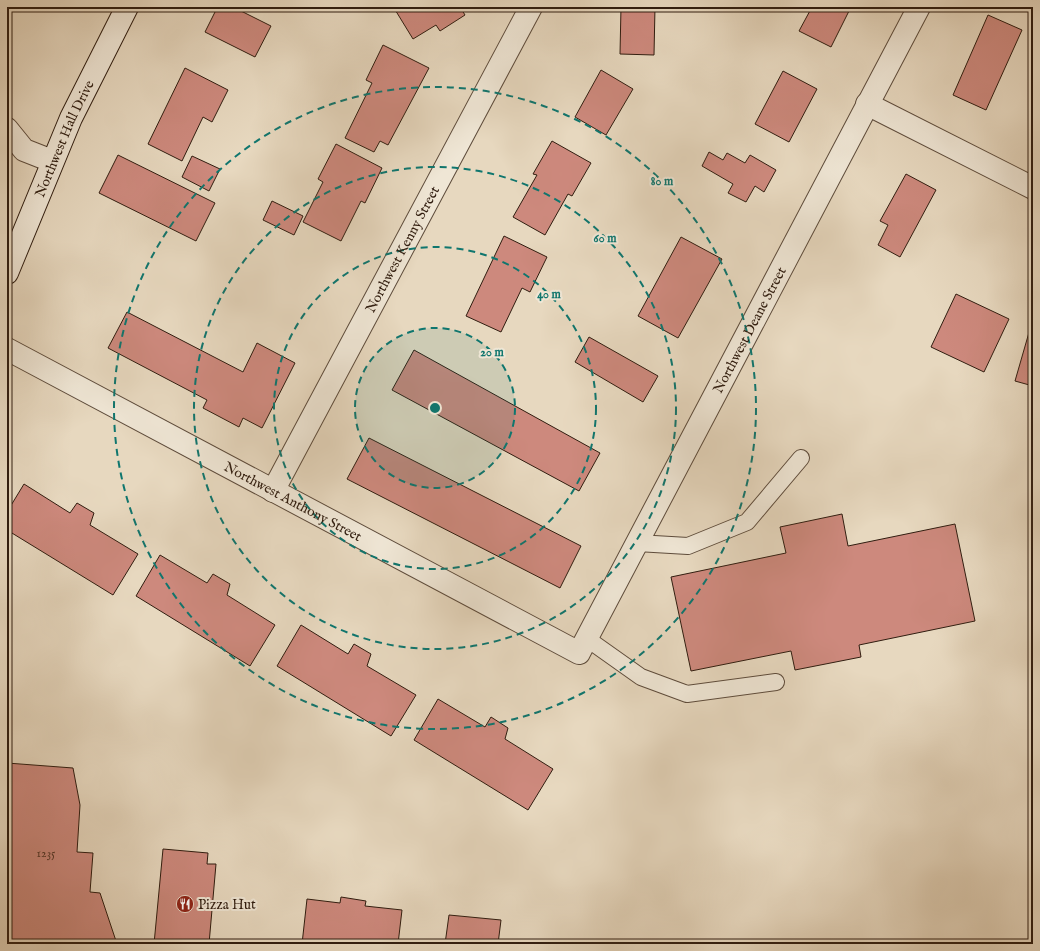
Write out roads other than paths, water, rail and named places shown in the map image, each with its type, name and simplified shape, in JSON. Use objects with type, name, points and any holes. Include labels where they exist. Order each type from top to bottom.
[{"type":"street","name":"Northwest Hall Drive","points":[[7,273],[71,118],[127,7]]},
{"type":"street","name":"Northwest Kenny Street","points":[[273,491],[531,7]]},
{"type":"street","name":"Northwest Deane Street","points":[[583,646],[919,7]]},
{"type":"street","points":[[867,104],[1033,188]]},
{"type":"street","points":[[7,129],[24,150],[52,161]]},
{"type":"street","name":"Northwest Anthony Street","points":[[7,349],[273,491],[583,646]]},
{"type":"lane","points":[[637,543],[688,546],[747,522],[802,458]]},
{"type":"lane","points":[[583,646],[641,677],[687,694],[776,682]]},
{"type":"place","name":"Pizza Hut","points":[[185,904]]}]
